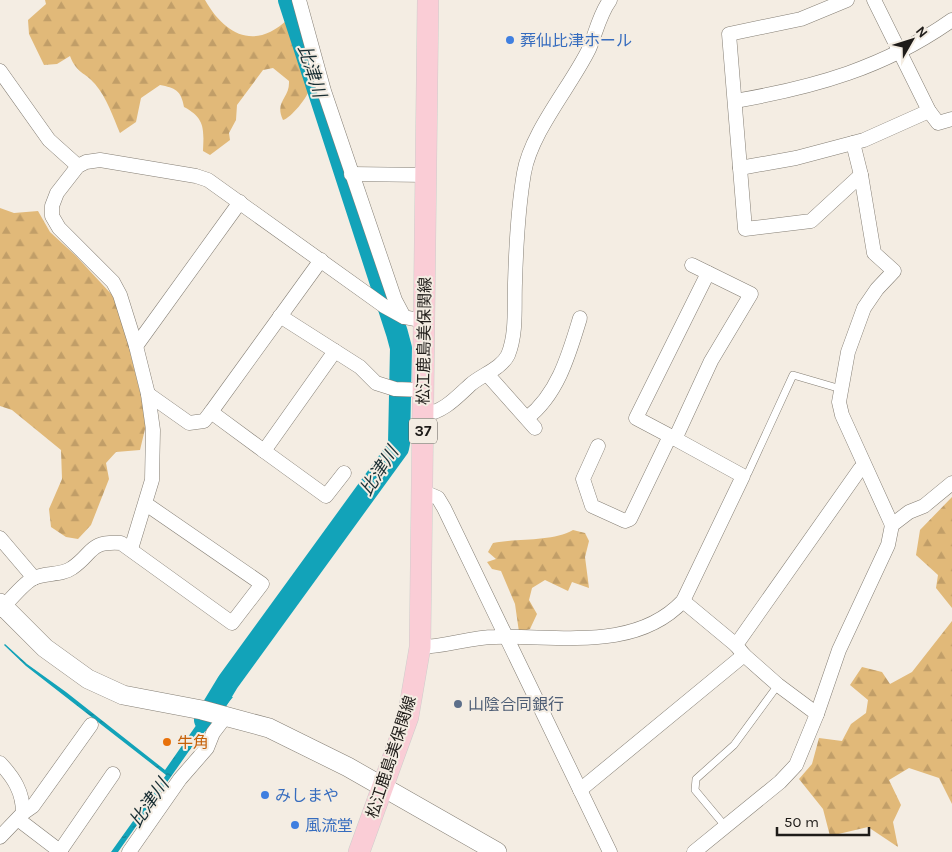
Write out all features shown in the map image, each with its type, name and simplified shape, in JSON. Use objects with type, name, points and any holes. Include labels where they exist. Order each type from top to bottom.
[{"type":"main road","name":"松江鹿島美保関線","points":[[359,852],[408,717],[420,647],[423,415],[408,390],[409,317],[426,175],[428,0]]},
{"type":"street","points":[[299,0],[324,91],[395,300],[409,317]]},
{"type":"street","points":[[423,415],[443,409],[474,382],[502,363],[508,355],[513,334],[516,256],[524,173],[528,159],[553,108],[589,49],[600,18],[610,0]]},
{"type":"street","points":[[848,0],[801,19],[729,34],[745,230],[811,221],[861,175]]},
{"type":"street","points":[[874,0],[929,111],[938,123],[952,119]]},
{"type":"street","points":[[735,101],[792,91],[858,70],[932,35],[952,20]]},
{"type":"street","points":[[0,71],[49,140],[78,166]]},
{"type":"street","points":[[740,168],[796,158],[853,143],[886,131],[929,111]]},
{"type":"street","points":[[694,852],[780,782],[796,765],[817,714],[839,650],[888,545],[892,525],[840,408],[841,390],[848,352],[864,308],[877,289],[894,271],[874,253],[861,175],[853,143]]},
{"type":"street","points":[[131,549],[146,504],[154,461],[153,430],[148,394],[136,346],[120,295],[113,282],[59,228],[52,216],[52,206],[57,193],[78,166],[100,160],[196,176],[216,184],[384,306],[409,317]]},
{"type":"street","points":[[352,174],[426,175]]},
{"type":"street","points":[[136,346],[240,202]]},
{"type":"street","points":[[148,394],[189,423],[204,421],[321,260]]},
{"type":"street","points":[[598,446],[583,479],[592,506],[625,521],[630,519],[707,369],[751,294],[692,265]]},
{"type":"street","points":[[420,647],[436,647],[494,637],[574,640],[632,631],[658,622],[670,614],[683,601],[743,476],[636,418],[708,273]]},
{"type":"street","points":[[280,316],[360,367],[376,383],[408,390]]},
{"type":"street","points":[[487,374],[531,423],[537,410],[565,367],[580,318]]},
{"type":"street","points":[[264,452],[335,351]]},
{"type":"street","points":[[211,412],[326,496],[344,473]]},
{"type":"street","points":[[580,790],[740,650],[837,500],[860,469],[865,467]]},
{"type":"street","points":[[892,525],[909,512],[924,506],[952,483]]},
{"type":"street","points":[[422,491],[438,498],[444,508],[610,852]]},
{"type":"street","points":[[146,504],[262,584],[232,623],[121,543],[107,542],[93,547],[72,568],[34,578],[1,606],[45,648],[88,679],[122,695],[202,710],[269,728],[299,741],[497,852]]},
{"type":"street","points":[[0,538],[34,578]]},
{"type":"street","points":[[683,601],[778,685],[817,714]]},
{"type":"street","points":[[129,852],[180,779],[207,748],[213,734],[225,716]]},
{"type":"street","points":[[0,837],[33,806],[91,725]]},
{"type":"street","points":[[0,764],[13,777],[20,790],[21,816],[61,852],[113,774]]},
{"type":"lane","points":[[743,476],[752,465],[793,376],[841,390]]},
{"type":"lane","points":[[725,826],[695,790],[696,778],[734,745],[778,685]]},
{"type":"green space","points":[[45,0],[205,0],[213,12],[231,30],[242,35],[253,36],[276,29],[288,19],[310,88],[299,107],[283,120],[280,108],[289,87],[289,81],[273,68],[263,70],[237,105],[236,120],[229,133],[230,140],[210,155],[203,151],[203,130],[200,120],[184,107],[179,93],[165,86],[160,85],[141,98],[136,122],[120,133],[103,95],[91,80],[78,70],[70,56],[57,64],[44,65],[29,34],[28,20],[46,4]]},
{"type":"green space","points":[[0,208],[14,213],[38,211],[50,232],[76,256],[114,297],[123,323],[141,396],[146,425],[140,450],[116,452],[106,463],[109,479],[91,525],[78,539],[66,537],[51,527],[49,509],[62,479],[61,450],[12,410],[0,406]]},
{"type":"green space","points":[[952,497],[952,608],[936,588],[938,575],[916,555],[920,530]]},
{"type":"green space","points":[[573,530],[585,533],[589,541],[585,557],[589,588],[572,582],[568,591],[545,580],[532,588],[529,600],[537,614],[530,629],[519,632],[515,604],[501,571],[492,569],[487,562],[496,559],[488,552],[493,543],[545,538],[565,534]]},
{"type":"green space","points":[[952,621],[952,804],[939,778],[909,768],[889,780],[901,805],[893,822],[898,847],[868,827],[830,836],[823,809],[799,779],[812,764],[819,738],[842,741],[851,724],[866,713],[868,700],[850,685],[862,667],[882,672],[890,684],[912,672]]},
{"type":"water","points":[[5,644],[27,664],[66,692],[165,770],[218,694],[233,697],[189,751],[118,852],[111,852],[166,775],[26,666]]},
{"type":"waterway","name":"比津川","points":[[205,720],[228,682],[398,448],[399,443],[401,348],[289,0]]},
{"type":"place","name":"葬仙比津ホール","points":[[510,40]]},
{"type":"place","name":"山陰合同銀行","points":[[458,704]]},
{"type":"place","name":"牛角","points":[[167,742]]},
{"type":"place","name":"みしまや","points":[[265,795]]},
{"type":"place","name":"風流堂","points":[[295,825]]}]
